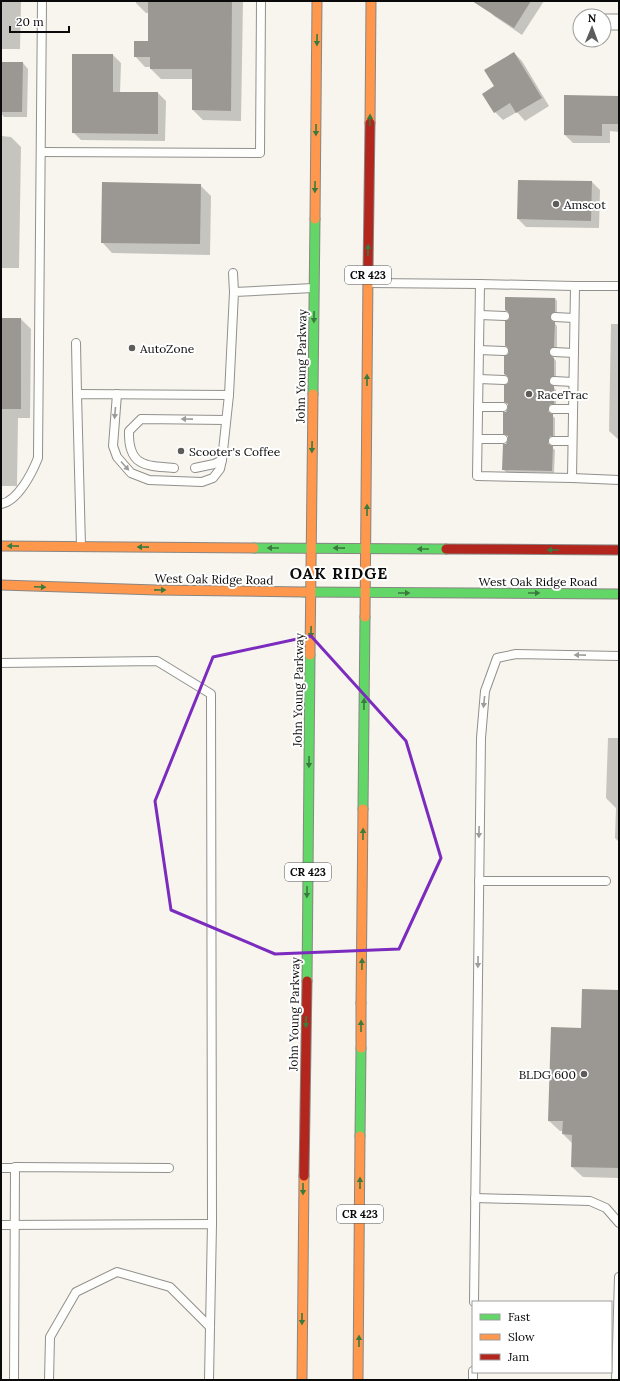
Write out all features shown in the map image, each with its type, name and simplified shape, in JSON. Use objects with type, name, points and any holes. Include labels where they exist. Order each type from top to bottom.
[{"type":"main road","name":"John Young Parkway","points":[[302,1380],[312,593],[317,1]]},
{"type":"main road","name":"CR 423","points":[[358,1380],[371,1]]},
{"type":"main road","points":[[1,546],[619,550]]},
{"type":"main road","name":"West Oak Ridge Road","points":[[1,585],[107,590],[312,593],[619,594]]},
{"type":"lane","points":[[1,504],[6,503],[14,497],[33,470],[38,458],[42,152],[42,1]]},
{"type":"lane","points":[[42,152],[260,153],[261,1]]},
{"type":"lane","points":[[117,394],[113,446],[117,457],[132,473],[149,480],[202,482],[213,478],[220,469],[222,460],[229,395],[234,273]]},
{"type":"lane","points":[[368,283],[619,286]]},
{"type":"lane","points":[[480,284],[477,476],[619,480]]},
{"type":"lane","points":[[572,478],[574,286]]},
{"type":"lane","points":[[234,292],[314,288]]},
{"type":"lane","points":[[480,315],[505,316]]},
{"type":"lane","points":[[555,317],[574,318]]},
{"type":"lane","points":[[76,343],[81,546]]},
{"type":"lane","points":[[479,350],[504,351]]},
{"type":"lane","points":[[554,352],[574,353]]},
{"type":"lane","points":[[479,379],[504,380]]},
{"type":"lane","points":[[554,381],[573,382]]},
{"type":"lane","points":[[77,394],[229,395]]},
{"type":"lane","points":[[478,407],[503,408]]},
{"type":"lane","points":[[553,409],[573,409]]},
{"type":"lane","points":[[174,468],[150,466],[138,461],[132,454],[128,443],[129,431],[141,419],[226,420]]},
{"type":"lane","points":[[114,431],[129,431]]},
{"type":"lane","points":[[478,439],[503,439]]},
{"type":"lane","points":[[553,441],[572,442]]},
{"type":"lane","points":[[195,468],[214,464],[222,460]]},
{"type":"lane","points":[[474,1301],[481,738],[485,691],[497,658],[516,654],[619,656]]},
{"type":"lane","points":[[1,663],[157,661],[211,694],[212,1224],[209,1380]]},
{"type":"lane","points":[[479,881],[606,881]]},
{"type":"lane","points":[[1,1168],[169,1168]]},
{"type":"lane","points":[[14,1380],[15,1168]]},
{"type":"lane","points":[[475,1198],[590,1201],[606,1208],[619,1223]]},
{"type":"lane","points":[[1,1225],[212,1224]]},
{"type":"lane","points":[[49,1380],[50,1337],[76,1292],[117,1272],[170,1287],[210,1326]]},
{"type":"lane","points":[[616,1380],[619,1277]]},
{"type":"highlighted area","points":[[311,636],[406,741],[441,858],[399,949],[275,954],[171,910],[155,801],[213,657]]},
{"type":"building","points":[[148,1],[232,1],[231,111],[192,110],[192,69],[150,69],[150,57],[134,57],[134,41],[148,41]]},
{"type":"building","points":[[472,1],[531,1],[514,28]]},
{"type":"building","points":[[514,52],[542,98],[516,113],[510,103],[494,113],[482,94],[494,86],[484,70]]},
{"type":"building","points":[[72,54],[113,54],[113,92],[158,92],[158,134],[72,133]]},
{"type":"building","points":[[1,62],[23,62],[22,112],[1,112]]},
{"type":"building","points":[[564,95],[618,96],[618,124],[602,124],[602,136],[564,135]]},
{"type":"building","points":[[518,180],[592,181],[591,221],[517,219]]},
{"type":"building","points":[[102,182],[201,184],[200,244],[101,243]]},
{"type":"building","name":"RaceTrac","points":[[505,297],[555,298],[555,312],[551,314],[550,317],[552,321],[555,322],[554,347],[550,349],[549,352],[554,358],[554,376],[550,378],[549,381],[551,385],[554,386],[554,404],[550,404],[548,409],[548,412],[553,414],[553,436],[550,436],[548,441],[548,444],[553,446],[552,471],[502,470],[503,444],[506,444],[508,439],[508,436],[503,434],[503,412],[506,412],[508,407],[508,404],[504,402],[504,385],[508,383],[509,380],[504,374],[504,356],[508,354],[509,351],[505,346],[505,321],[509,319],[510,316],[505,310]]},
{"type":"building","points":[[1,318],[21,318],[21,409],[1,409]]},
{"type":"building","name":"BLDG 600","points":[[582,989],[619,990],[619,1168],[571,1167],[572,1135],[562,1134],[563,1121],[548,1121],[551,1027],[581,1028]]},
{"type":"traffic: fast","points":[[313,394],[315,219]]},
{"type":"traffic: fast","points":[[254,548],[446,549]]},
{"type":"traffic: fast","points":[[304,592],[619,594]]},
{"type":"traffic: fast","points":[[363,809],[365,617]]},
{"type":"traffic: fast","points":[[307,981],[310,655]]},
{"type":"traffic: fast","points":[[360,1136],[361,1048]]},
{"type":"traffic: slow","points":[[315,219],[317,1]]},
{"type":"traffic: slow","points":[[370,123],[371,1]]},
{"type":"traffic: slow","points":[[365,617],[368,273]]},
{"type":"traffic: slow","points":[[310,655],[313,394]]},
{"type":"traffic: slow","points":[[1,546],[254,548]]},
{"type":"traffic: slow","points":[[1,585],[156,590],[304,592]]},
{"type":"traffic: slow","points":[[361,1003],[363,809]]},
{"type":"traffic: slow","points":[[361,1003],[361,1048]]},
{"type":"traffic: slow","points":[[358,1380],[360,1136]]},
{"type":"traffic: slow","points":[[302,1380],[304,1176]]},
{"type":"traffic: jam","points":[[368,273],[370,123]]},
{"type":"traffic: jam","points":[[446,549],[619,550]]},
{"type":"traffic: jam","points":[[304,1176],[307,981]]},
{"type":"place","name":"Amscot","points":[[556,204]]},
{"type":"place","name":"AutoZone","points":[[132,348]]},
{"type":"place","name":"RaceTrac","points":[[529,394]]},
{"type":"place","name":"Scooter's Coffee","points":[[181,451]]},
{"type":"place","name":"BLDG 600","points":[[584,1074]]},
{"type":"district","name":"OAK RIDGE","points":[[339,573]]}]
